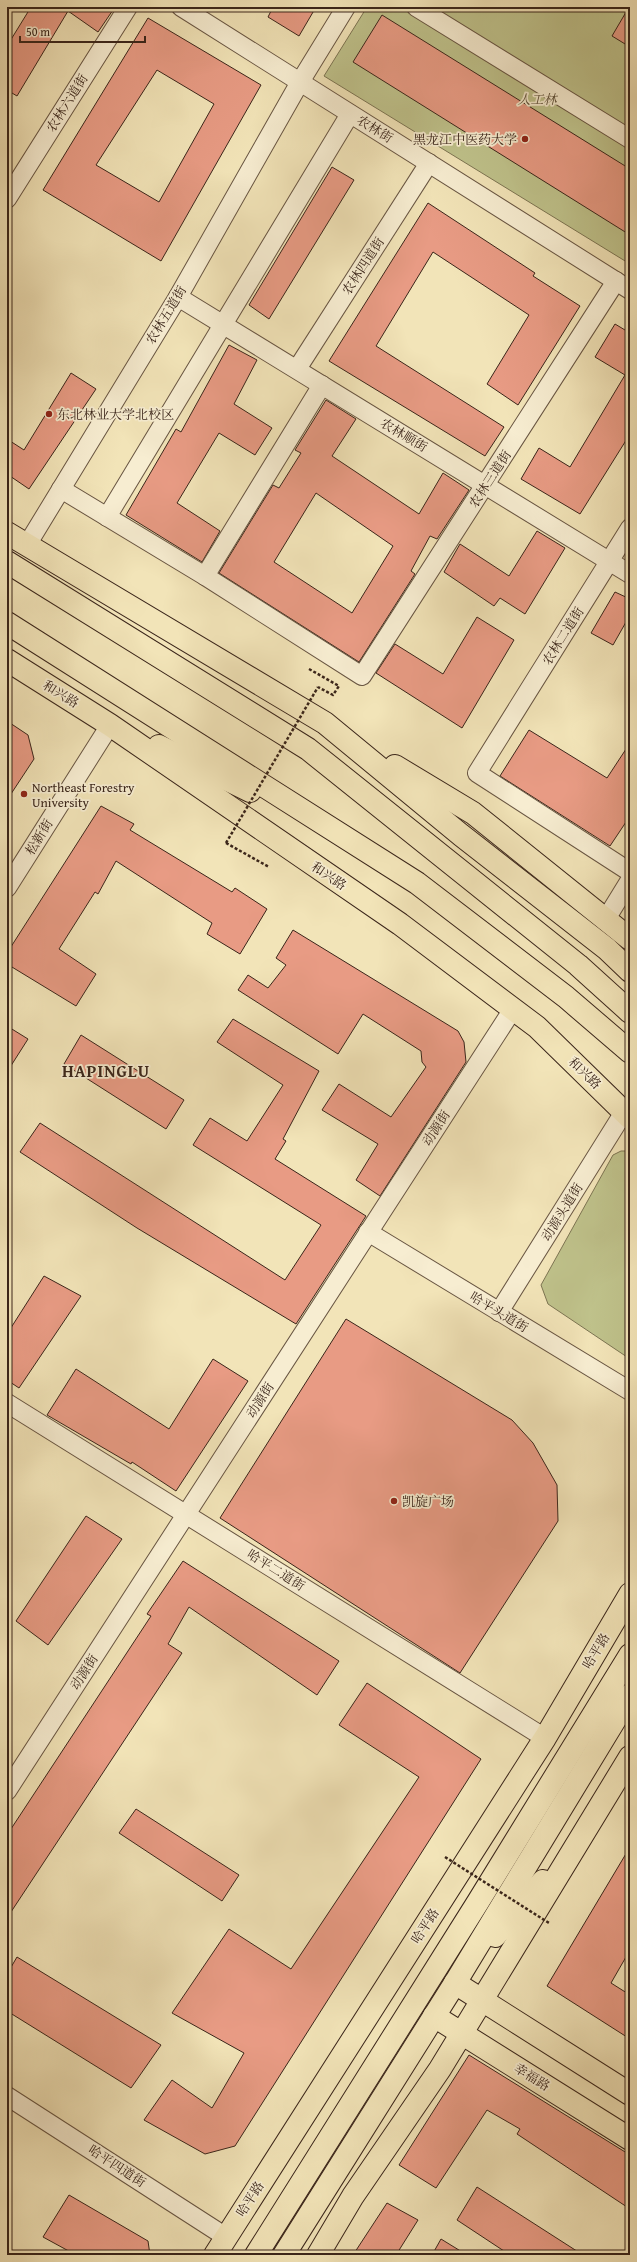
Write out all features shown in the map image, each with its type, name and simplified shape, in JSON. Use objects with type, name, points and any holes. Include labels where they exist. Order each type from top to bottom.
[{"type":"main road","points":[[7,533],[473,813],[630,939]]},
{"type":"main road","points":[[7,562],[308,749]]},
{"type":"main road","points":[[7,623],[417,883],[554,988],[630,1052]]},
{"type":"main road","points":[[171,632],[308,749],[578,965],[630,1012]]},
{"type":"main road","name":"和兴路","points":[[7,660],[110,725],[400,924],[537,1027],[627,1115]]},
{"type":"main road","points":[[88,711],[352,841]]},
{"type":"main road","points":[[325,723],[461,835],[607,949],[630,971]]},
{"type":"main road","name":"哈平路","points":[[215,2255],[545,1738],[630,1594]]},
{"type":"main road","points":[[256,2255],[478,1902],[630,1655]]},
{"type":"main road","points":[[284,2255],[455,1983],[630,1695]]},
{"type":"main road","points":[[318,2255],[354,2196],[462,2034],[630,1757]]},
{"type":"main road","points":[[455,1983],[585,1833]]},
{"type":"main road","points":[[400,1965],[478,1902]]},
{"type":"main road","points":[[455,1983],[630,2094]]},
{"type":"main road","name":"幸福路","points":[[434,2016],[630,2139]]},
{"type":"street","name":"农林六道街","points":[[7,199],[128,7]]},
{"type":"street","name":"农林街","points":[[181,7],[623,286]]},
{"type":"street","name":"农林五道街","points":[[27,545],[178,297],[300,82],[346,7]]},
{"type":"street","points":[[416,7],[630,139]]},
{"type":"street","points":[[107,517],[350,114]]},
{"type":"street","name":"农林四道街","points":[[297,369],[429,163]]},
{"type":"street","name":"农林三道街","points":[[205,576],[362,676],[486,485],[623,286]]},
{"type":"street","name":"农林顺街","points":[[178,297],[630,574]]},
{"type":"street","points":[[61,489],[205,576],[322,385]]},
{"type":"street","name":"农林二道街","points":[[630,528],[477,773],[630,872]]},
{"type":"street","name":"松新街","points":[[7,888],[110,725]]},
{"type":"street","points":[[606,919],[630,880]]},
{"type":"street","name":"动源街","points":[[7,1791],[513,1009]]},
{"type":"street","name":"动源头道街","points":[[499,1312],[627,1115]]},
{"type":"street","name":"哈平头道街","points":[[368,1232],[630,1391]]},
{"type":"street","name":"哈平二道街","points":[[7,1403],[545,1738]]},
{"type":"street","name":"哈平四道街","points":[[7,2096],[226,2237]]},
{"type":"path","points":[[269,867],[226,843],[318,687],[334,695],[339,686],[310,669]]},
{"type":"path","points":[[445,1857],[549,1923]]},
{"type":"green space","name":"人工林","points":[[367,7],[630,7],[630,264],[324,76]]},
{"type":"green space","points":[[621,1151],[630,1151],[630,1359],[548,1304],[541,1285],[613,1155]]},
{"type":"building","points":[[31,7],[115,7],[98,32],[68,11],[17,96],[7,90],[7,46]]},
{"type":"building","points":[[273,7],[316,7],[299,36],[268,17]]},
{"type":"building","points":[[630,7],[630,47],[612,36]]},
{"type":"building","points":[[382,15],[630,169],[630,235],[353,62]]},
{"type":"building","points":[[148,18],[261,85],[161,261],[43,190]],"holes":[[[157,70],[214,104],[159,202],[96,165]]]},
{"type":"building","points":[[332,167],[354,180],[269,319],[249,305]]},
{"type":"building","points":[[428,203],[535,273],[533,276],[580,306],[518,405],[487,384],[529,315],[433,252],[376,346],[504,427],[485,456],[329,361]]},
{"type":"building","points":[[615,324],[630,333],[630,434],[580,514],[521,479],[539,448],[570,467],[625,375],[595,357]]},
{"type":"building","points":[[229,345],[257,360],[234,404],[272,428],[255,455],[219,433],[177,503],[220,531],[202,562],[126,515],[176,429],[181,432]]},
{"type":"building","points":[[71,373],[96,389],[29,489],[7,474],[7,439],[24,450]]},
{"type":"building","points":[[326,400],[356,419],[332,456],[419,514],[443,473],[469,490],[437,539],[430,536],[411,571],[415,574],[359,662],[219,573],[273,485],[279,488],[301,453],[295,450]],"holes":[[[316,493],[393,546],[352,613],[274,562]]]},
{"type":"building","points":[[537,531],[565,548],[525,614],[500,598],[494,606],[444,572],[460,544],[509,576]]},
{"type":"building","points":[[615,592],[630,599],[630,615],[613,645],[591,633]]},
{"type":"building","points":[[477,617],[514,640],[462,728],[376,673],[395,644],[443,674]]},
{"type":"building","points":[[7,721],[28,735],[34,759],[7,800]]},
{"type":"building","points":[[529,730],[607,778],[630,743],[630,816],[610,846],[500,776]]},
{"type":"building","points":[[101,806],[134,824],[130,830],[232,892],[235,888],[267,909],[240,954],[207,934],[212,923],[116,861],[98,894],[95,892],[59,949],[96,974],[76,1006],[7,964],[7,953]]},
{"type":"building","points":[[293,930],[458,1031],[464,1042],[466,1062],[380,1196],[356,1180],[378,1144],[322,1110],[339,1084],[391,1117],[426,1067],[422,1062],[421,1051],[363,1014],[338,1054],[238,990],[248,975],[268,988],[286,965],[276,958]]},
{"type":"building","points":[[233,1019],[319,1071],[283,1139],[286,1141],[275,1159],[366,1216],[296,1324],[137,1228],[20,1152],[40,1123],[285,1280],[321,1225],[193,1145],[210,1118],[247,1141],[283,1085],[217,1042]]},
{"type":"building","points":[[7,1026],[28,1039],[7,1072]]},
{"type":"building","points":[[81,1035],[184,1100],[166,1129],[64,1064]]},
{"type":"building","points":[[44,1276],[81,1296],[19,1388],[7,1380],[7,1334]]},
{"type":"building","name":"凯旋广场","points":[[346,1319],[512,1420],[533,1443],[557,1485],[558,1521],[460,1673],[220,1518]]},
{"type":"building","points":[[213,1359],[248,1381],[176,1491],[132,1462],[131,1464],[47,1415],[76,1369],[169,1429]]},
{"type":"building","points":[[86,1516],[122,1539],[48,1645],[16,1621]]},
{"type":"building","points":[[183,1561],[339,1661],[317,1695],[189,1607],[168,1644],[182,1653],[7,1918],[7,1835],[151,1616],[147,1614]]},
{"type":"building","points":[[367,1683],[481,1759],[235,2146],[205,2154],[144,2120],[172,2080],[212,2108],[244,2053],[172,2013],[229,1929],[291,1969],[419,1777],[339,1725]]},
{"type":"building","points":[[136,1809],[239,1875],[222,1901],[119,1833]]},
{"type":"building","points":[[630,1847],[630,1950],[611,1983],[630,1995],[630,2039],[547,1986]]},
{"type":"building","points":[[17,1957],[161,2045],[131,2088],[7,2011],[7,1974]]},
{"type":"building","points":[[469,2055],[630,2155],[630,2209],[517,2134],[520,2129],[487,2110],[436,2188],[399,2165]]},
{"type":"building","points":[[477,2187],[583,2255],[510,2255],[457,2220]]},
{"type":"building","points":[[69,2195],[148,2241],[150,2255],[76,2255],[43,2237]]},
{"type":"building","points":[[387,2203],[418,2220],[396,2255],[353,2255]]},
{"type":"building","points":[[441,2239],[467,2255],[432,2255]]},
{"type":"place","name":"黑龙江中医药大学","points":[[525,139]]},
{"type":"place","name":"东北林业大学北校区","points":[[49,414]]},
{"type":"place","name":"Northeast Forestry University","points":[[24,794]]},
{"type":"place","name":"凯旋广场","points":[[394,1501]]},
{"type":"district","name":"HAPINGLU","points":[[106,1070]]}]
